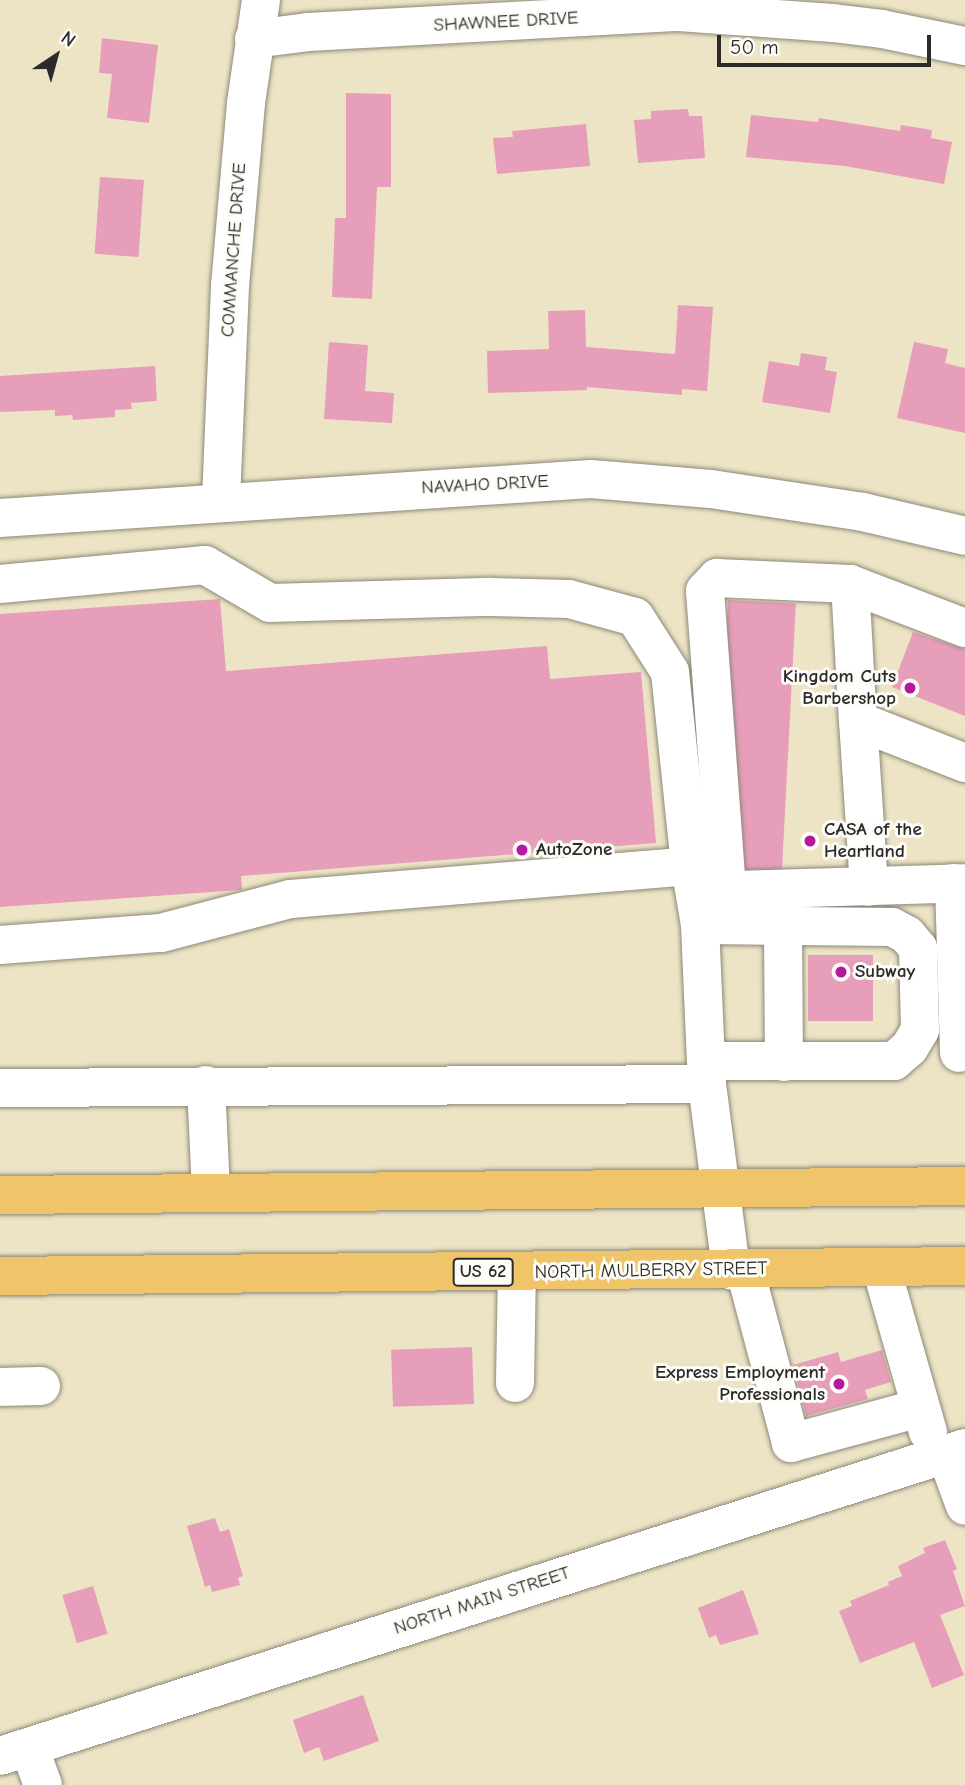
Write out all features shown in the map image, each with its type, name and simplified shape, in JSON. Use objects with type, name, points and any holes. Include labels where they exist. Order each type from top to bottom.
[{"type":"main road","points":[[0,1195],[965,1186]]},
{"type":"main road","name":"NORTH MULBERRY STREET","points":[[0,1276],[965,1266]]},
{"type":"street","name":"COMMANCHE DRIVE","points":[[221,501],[230,286],[254,39],[261,0]]},
{"type":"street","name":"SHAWNEE DRIVE","points":[[254,39],[584,9],[855,13],[965,46]]},
{"type":"street","name":"NAVAHO DRIVE","points":[[0,518],[221,501],[591,479],[739,493],[900,519],[965,536]]},
{"type":"street","points":[[0,584],[205,565],[270,603],[491,597],[569,599],[635,617],[670,672],[703,893]]},
{"type":"street","points":[[920,1408],[791,1443],[738,1270],[722,1188],[707,1073],[703,893],[705,591],[716,578],[850,584],[965,628]]},
{"type":"street","points":[[850,584],[869,887]]},
{"type":"street","points":[[858,721],[965,763]]},
{"type":"street","points":[[0,945],[161,933],[290,899],[703,893],[959,883],[959,1053]]},
{"type":"street","points":[[0,1088],[707,1073],[784,1062],[894,1062],[909,1048],[920,1030],[918,948],[907,935],[892,927],[783,926],[703,893]]},
{"type":"street","points":[[783,926],[784,1062]]},
{"type":"street","points":[[206,1085],[212,1193]]},
{"type":"street","points":[[881,1267],[920,1408],[949,1453],[965,1506]]},
{"type":"street","points":[[515,1382],[517,1272]]},
{"type":"street","points":[[0,1387],[41,1386]]},
{"type":"street","name":"NORTH MAIN STREET","points":[[14,1751],[949,1453]]},
{"type":"street","points":[[14,1751],[43,1785]]},
{"type":"building","points":[[102,38],[158,45],[149,123],[107,118],[112,74],[99,73]]},
{"type":"building","points":[[346,93],[391,94],[391,187],[377,187],[372,299],[332,297],[335,218],[346,218]]},
{"type":"building","points":[[688,109],[689,116],[702,116],[705,158],[638,163],[634,120],[651,119],[651,111]]},
{"type":"building","points":[[751,115],[818,122],[819,118],[900,131],[901,125],[932,130],[931,138],[952,142],[944,184],[845,166],[746,157]]},
{"type":"building","points":[[586,124],[590,166],[497,174],[493,138],[513,137],[512,131]]},
{"type":"building","points":[[100,177],[144,180],[139,257],[95,254]]},
{"type":"building","points":[[678,305],[713,307],[707,391],[682,389],[682,395],[587,387],[587,390],[488,393],[487,351],[549,349],[548,311],[585,310],[586,347],[675,354]]},
{"type":"building","points":[[329,342],[368,345],[365,391],[394,393],[392,423],[324,419]]},
{"type":"building","points":[[914,342],[948,349],[945,363],[965,368],[965,433],[897,418]]},
{"type":"building","points":[[801,353],[827,357],[825,370],[837,372],[830,413],[762,402],[769,361],[799,366]]},
{"type":"building","points":[[155,366],[157,401],[131,403],[132,409],[115,410],[115,417],[73,420],[72,415],[55,416],[55,410],[0,412],[0,376]]},
{"type":"building","points":[[220,599],[226,671],[547,646],[550,679],[641,672],[656,843],[241,876],[240,890],[0,907],[0,614]]},
{"type":"building","points":[[728,600],[796,604],[782,872],[714,869]]},
{"type":"building","points":[[913,632],[965,649],[965,716],[892,687]]},
{"type":"building","name":"Subway","points":[[808,955],[873,955],[873,1021],[808,1021]]},
{"type":"building","points":[[472,1347],[474,1404],[393,1407],[391,1350]]},
{"type":"building","name":"Express Employment Professionals","points":[[882,1350],[891,1382],[865,1390],[868,1399],[806,1416],[793,1365],[838,1352],[841,1362]]},
{"type":"building","points":[[215,1518],[220,1532],[229,1529],[243,1576],[238,1578],[240,1585],[212,1592],[210,1585],[205,1587],[187,1526]]},
{"type":"building","points":[[945,1540],[957,1569],[953,1571],[965,1606],[940,1615],[964,1675],[932,1688],[914,1642],[860,1663],[839,1611],[852,1606],[850,1601],[889,1585],[888,1582],[902,1576],[898,1566],[925,1553],[923,1548]]},
{"type":"building","points":[[93,1586],[108,1634],[77,1643],[62,1595]]},
{"type":"building","points":[[743,1590],[759,1634],[720,1645],[716,1635],[709,1638],[698,1608]]},
{"type":"building","points":[[363,1695],[379,1741],[324,1761],[319,1747],[304,1753],[293,1720]]},
{"type":"place","name":"Kingdom Cuts Barbershop","points":[[910,688]]},
{"type":"place","name":"CASA of the Heartland","points":[[810,841]]},
{"type":"place","name":"AutoZone","points":[[522,850]]},
{"type":"place","name":"Subway","points":[[841,972]]},
{"type":"place","name":"Express Employment Professionals","points":[[839,1384]]}]
